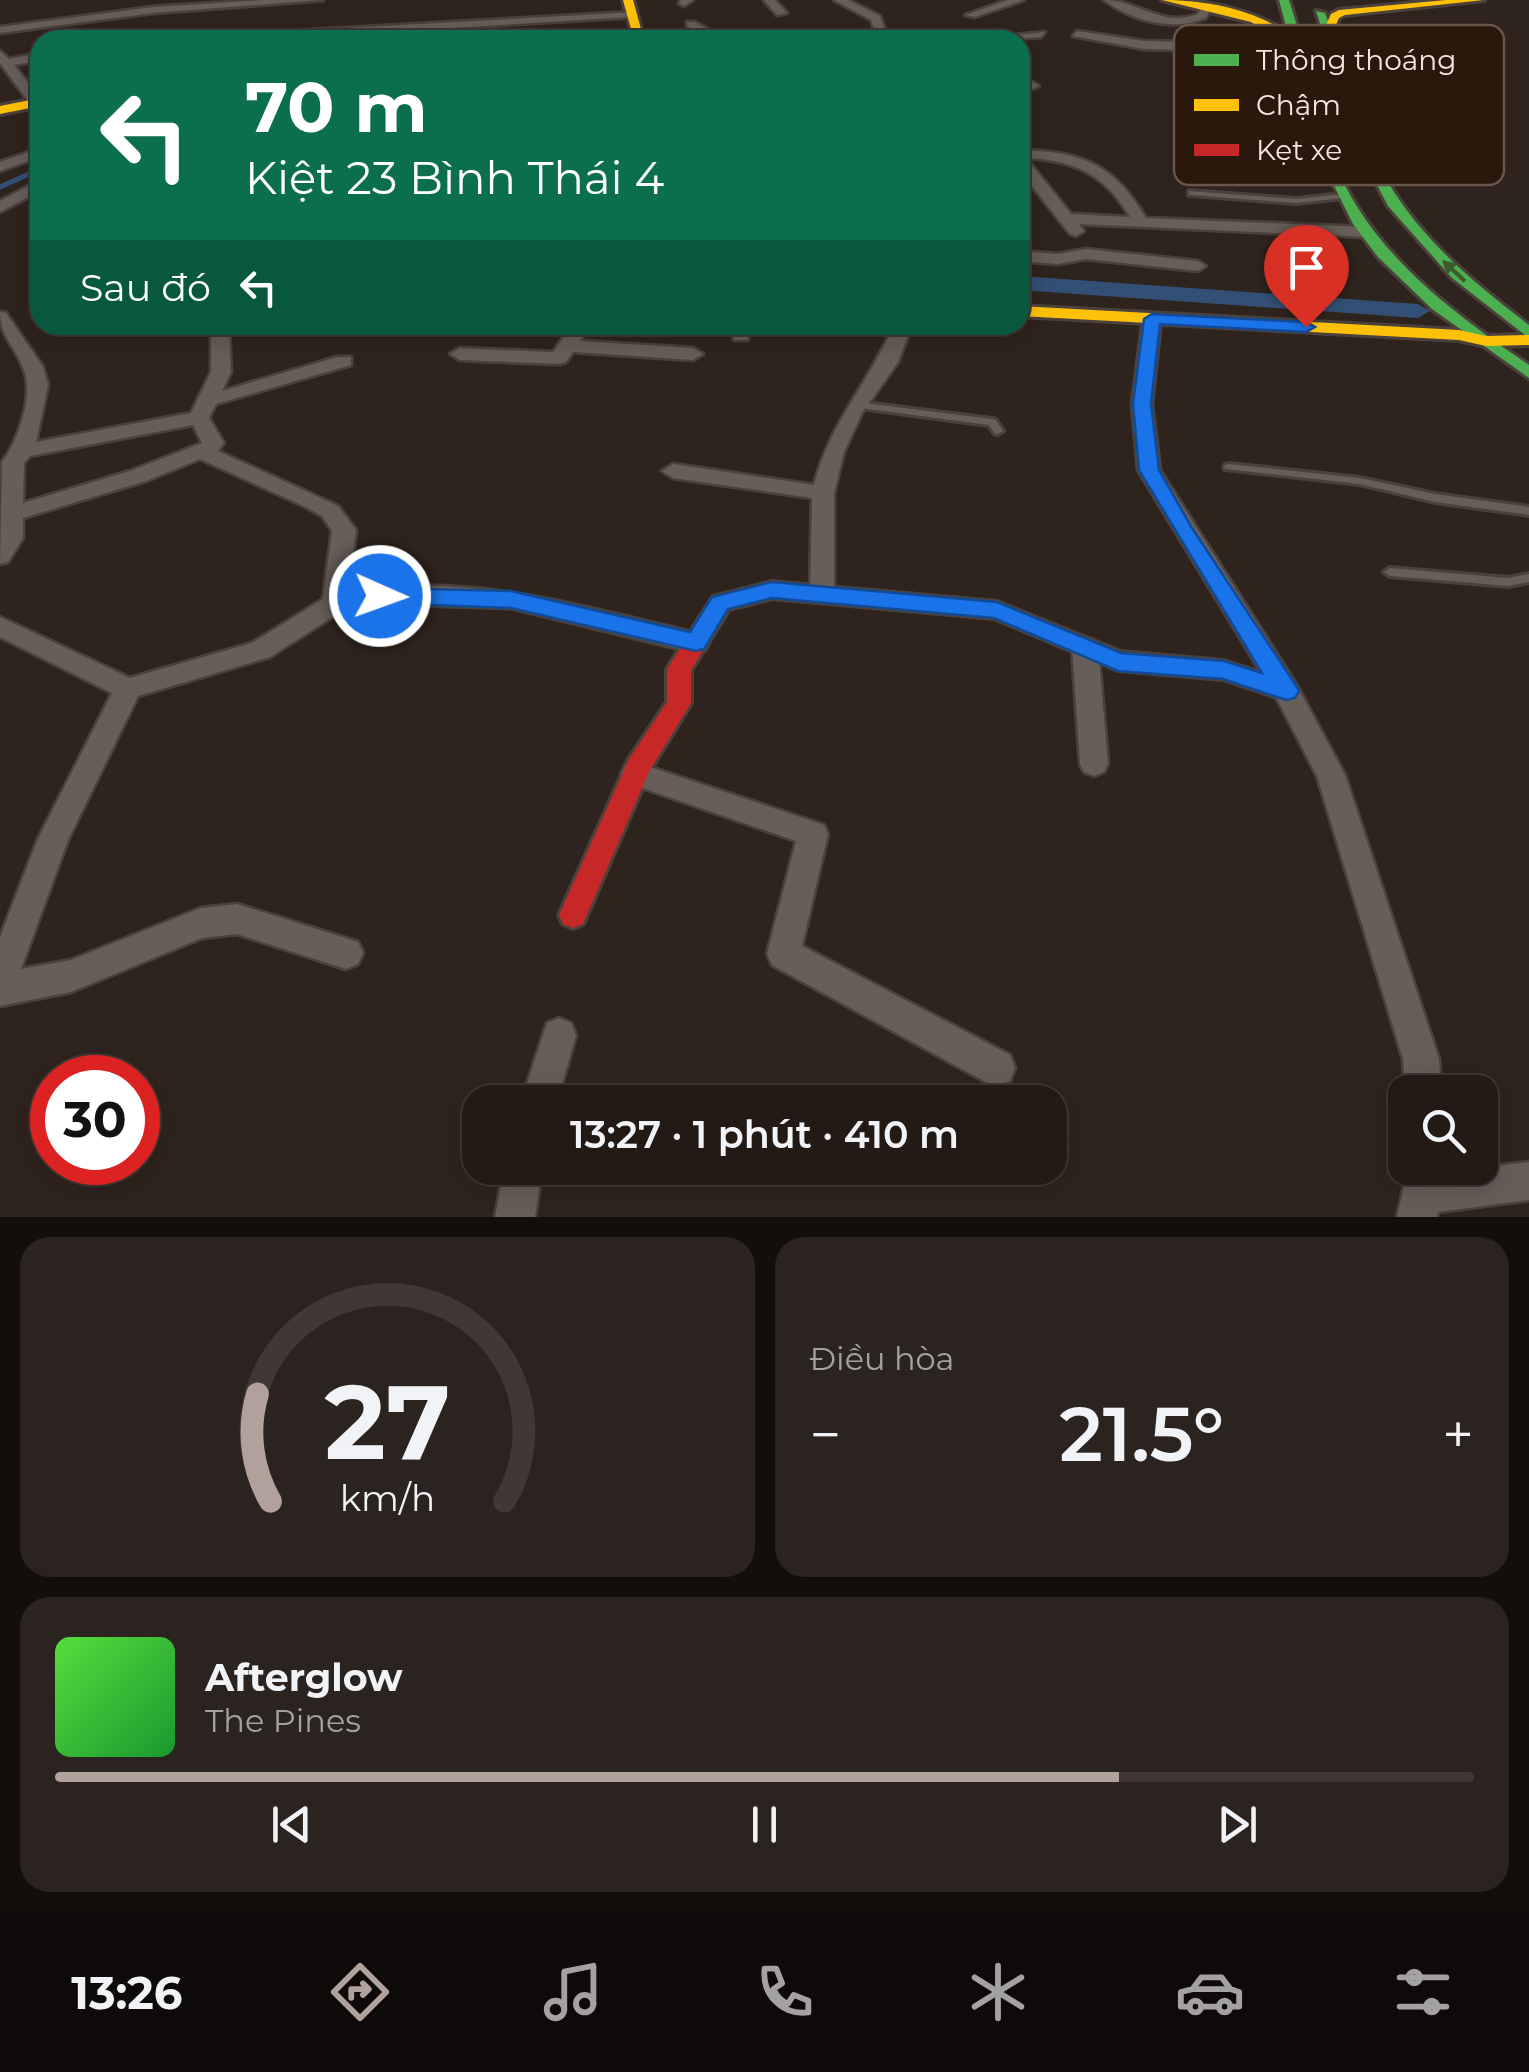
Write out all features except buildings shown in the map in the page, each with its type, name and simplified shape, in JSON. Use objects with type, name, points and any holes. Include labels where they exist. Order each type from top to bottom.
[{"type":"main road","points":[[1170,0],[1274,25]]},
{"type":"main road","points":[[1170,0],[1233,4],[1261,0]]},
{"type":"main road","points":[[1284,0],[1292,25]]},
{"type":"main road","points":[[1313,0],[1325,25]]},
{"type":"main road","points":[[1367,0],[1435,6]]},
{"type":"main road","points":[[1331,25],[1342,12],[1478,0]]},
{"type":"main road","points":[[632,4],[637,30]]},
{"type":"main road","points":[[0,110],[30,104]]},
{"type":"main road","points":[[1338,185],[1366,232],[1412,282],[1529,373]]},
{"type":"main road","points":[[1382,185],[1438,256],[1529,337]]},
{"type":"main road","points":[[1030,312],[1459,335],[1486,341],[1529,337]]},
{"type":"main road","points":[[573,915],[635,774],[679,703],[679,669],[720,603],[772,590],[997,610],[1118,662],[1224,670],[1286,691]]},
{"type":"street","points":[[0,30],[96,15],[318,0]]},
{"type":"street","points":[[769,0],[781,13]]},
{"type":"street","points":[[839,0],[876,18],[879,30]]},
{"type":"street","points":[[972,15],[1019,0]]},
{"type":"street","points":[[1109,0],[1148,17],[1179,22],[1202,16],[1207,6]]},
{"type":"street","points":[[231,30],[247,2]]},
{"type":"street","points":[[392,30],[632,4]]},
{"type":"street","points":[[691,24],[702,30]]},
{"type":"street","points":[[1030,36],[1041,34]]},
{"type":"street","points":[[1077,34],[1174,46]]},
{"type":"street","points":[[3,59],[30,58]]},
{"type":"street","points":[[3,59],[30,92]]},
{"type":"street","points":[[0,167],[30,156]]},
{"type":"street","points":[[1030,158],[1095,165],[1122,189],[1142,224]]},
{"type":"street","points":[[1030,170],[1081,238],[1086,254]]},
{"type":"street","points":[[0,207],[30,190]]},
{"type":"street","points":[[1067,220],[1366,232]]},
{"type":"street","points":[[1030,257],[1058,259],[1086,254],[1198,266]]},
{"type":"street","points":[[0,317],[33,367],[38,385],[12,460],[11,538],[0,556]]},
{"type":"street","points":[[1152,319],[1142,404],[1149,470],[1182,530],[1286,691],[1330,775],[1421,1059],[1422,1075]]},
{"type":"street","points":[[14,512],[138,476],[203,452],[213,443],[204,409],[221,372],[220,335]]},
{"type":"street","points":[[564,352],[575,335]]},
{"type":"street","points":[[822,593],[823,493],[833,452],[857,405],[888,362],[898,335]]},
{"type":"street","points":[[460,354],[694,354]]},
{"type":"street","points":[[12,460],[204,409],[344,361]]},
{"type":"street","points":[[203,452],[330,512],[344,530],[335,602]]},
{"type":"street","points":[[673,471],[823,493]]},
{"type":"street","points":[[0,626],[128,689],[260,650],[335,602],[380,596],[511,600],[696,642]]},
{"type":"street","points":[[1085,647],[1094,764]]},
{"type":"street","points":[[0,981],[54,838],[128,689]]},
{"type":"street","points":[[635,774],[814,834],[784,954],[998,1068]]},
{"type":"street","points":[[0,989],[71,976],[201,923],[237,918],[346,953]]},
{"type":"street","points":[[544,1085],[559,1034]]},
{"type":"street","points":[[1422,1193],[1529,1181]]},
{"type":"street","points":[[515,1217],[520,1185]]},
{"type":"lane","points":[[1192,193],[1296,201],[1343,196]]},
{"type":"lane","points":[[857,405],[992,422],[998,431]]},
{"type":"lane","points":[[1229,467],[1360,481],[1392,491],[1529,511]]},
{"type":"lane","points":[[1390,572],[1508,582],[1529,578]]},
{"type":"waterway","points":[[0,187],[30,174]]},
{"type":"waterway","points":[[1030,284],[1418,311]]},
{"type":"traffic: fast","points":[[1284,0],[1292,25]]},
{"type":"traffic: fast","points":[[1320,13],[1325,25]]},
{"type":"traffic: fast","points":[[1338,185],[1360,224],[1409,281],[1529,373]]},
{"type":"traffic: fast","points":[[1382,185],[1435,253],[1529,333]]},
{"type":"traffic: fast","points":[[745,597],[772,590],[997,610],[1118,661],[1224,670],[1286,691]]},
{"type":"traffic: slow","points":[[628,0],[636,30]]},
{"type":"traffic: slow","points":[[1167,0],[1221,9],[1266,25]]},
{"type":"traffic: slow","points":[[1331,25],[1335,16],[1343,12],[1479,0]]},
{"type":"traffic: slow","points":[[0,110],[30,104]]},
{"type":"traffic: slow","points":[[1030,312],[1459,335],[1486,341],[1529,340]]},
{"type":"traffic: jam","points":[[573,915],[638,767],[679,703],[679,669],[721,603],[745,597]]},
{"type":"route","points":[[380,596],[511,600],[696,642],[720,603],[772,590],[997,610],[1118,662],[1224,670],[1286,691],[1182,530],[1149,470],[1142,404],[1152,319],[1306,327]]}]
